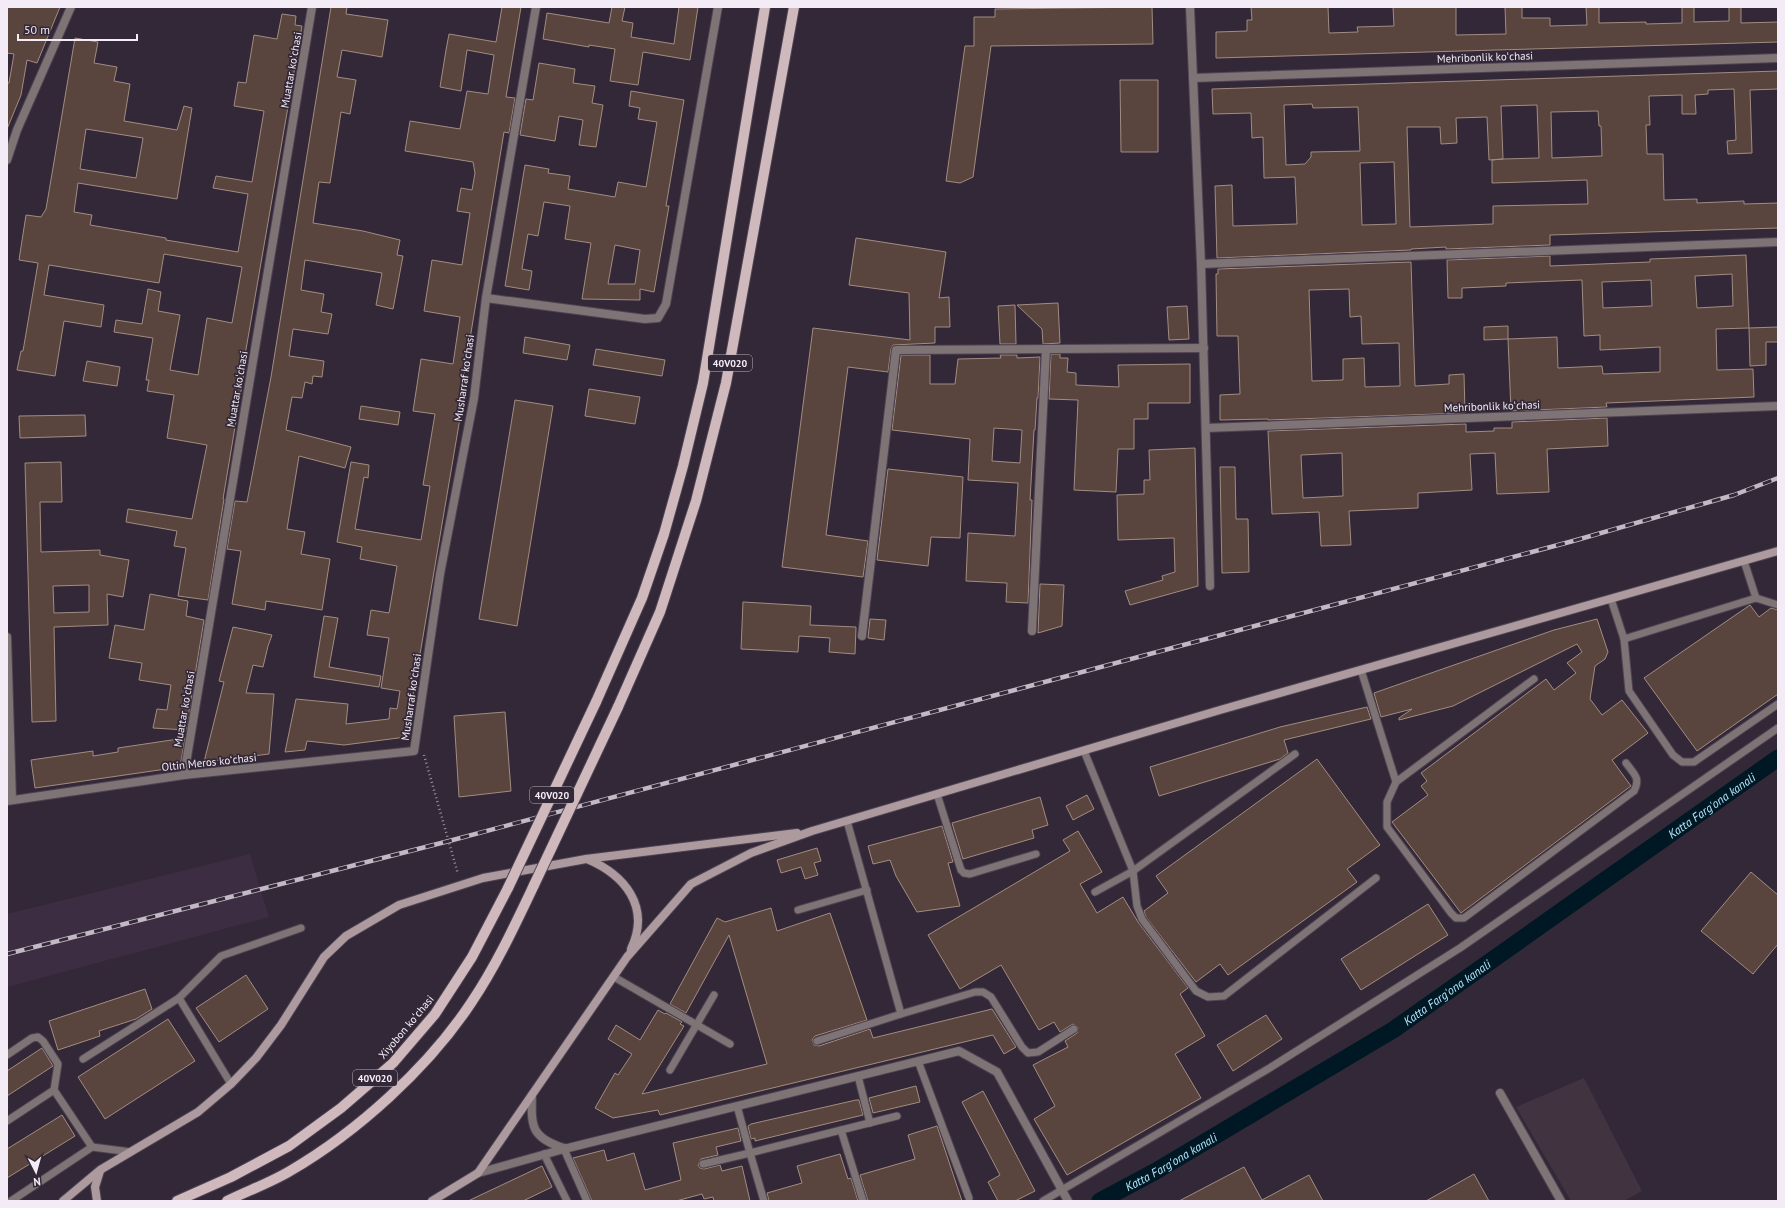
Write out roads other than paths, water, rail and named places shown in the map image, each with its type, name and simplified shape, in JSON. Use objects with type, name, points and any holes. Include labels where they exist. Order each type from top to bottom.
[{"type":"main road","name":"Xiyobon koʻchasi","points":[[177,1201],[231,1177],[289,1146],[341,1108],[392,1063],[435,1014],[468,964],[508,888],[596,702],[645,591],[664,534],[703,383],[765,7]]},
{"type":"main road","name":"40V020","points":[[227,1201],[289,1171],[340,1137],[388,1098],[432,1054],[471,1003],[504,948],[534,885],[618,707],[660,612],[696,501],[726,383],[794,7]]},
{"type":"main road","points":[[432,1201],[478,1173],[627,957],[691,884],[751,853],[812,831],[1084,750],[1778,551]]},
{"type":"main road","points":[[63,1201],[100,1170],[198,1112],[231,1084],[260,1053],[281,1025],[324,957],[346,936],[399,905],[483,878],[586,859],[812,831]]},
{"type":"main road","points":[[586,859],[600,865],[613,874],[625,885],[633,899],[637,914],[638,929],[627,957]]},
{"type":"main road","points":[[97,1201],[95,1187],[100,1170]]},
{"type":"street","points":[[7,160],[17,130],[71,7]]},
{"type":"street","name":"Muattar koʻchasi","points":[[184,775],[312,7]]},
{"type":"street","name":"Musharraf koʻchasi","points":[[414,751],[440,574],[474,398],[486,298],[536,7]]},
{"type":"street","points":[[486,298],[645,319],[658,318],[666,304],[718,7]]},
{"type":"street","points":[[1190,7],[1204,348],[1210,586]]},
{"type":"street","name":"Mehribonlik koʻchasi","points":[[1193,78],[1778,58]]},
{"type":"street","points":[[1201,264],[1778,242]]},
{"type":"street","points":[[862,636],[896,350],[1204,348]]},
{"type":"street","points":[[1032,631],[1046,349]]},
{"type":"street","name":"Mehribonlik koʻchasi","points":[[1206,428],[1778,406]]},
{"type":"street","points":[[7,637],[10,800]]},
{"type":"street","name":"Oltin Meros koʻchasi","points":[[10,800],[184,775],[414,751]]},
{"type":"street","points":[[478,1173],[564,1148],[959,1051],[996,1072],[1068,1201]]},
{"type":"street","points":[[1500,1093],[1561,1201]]},
{"type":"street","points":[[532,1095],[531,1118],[536,1134],[549,1144],[564,1148]]},
{"type":"lane","points":[[1744,561],[1756,598]]},
{"type":"lane","points":[[1624,639],[1756,598],[1778,605]]},
{"type":"lane","points":[[1611,599],[1624,639],[1629,691],[1673,755],[1682,762],[1694,762],[1778,704]]},
{"type":"lane","points":[[1361,670],[1396,782]]},
{"type":"lane","points":[[1534,679],[1396,782],[1387,802],[1387,827],[1456,918],[1464,918],[1634,791],[1638,784],[1637,778],[1626,763]]},
{"type":"lane","points":[[1043,1201],[1268,1069],[1460,948],[1778,728]]},
{"type":"lane","points":[[1084,750],[1133,870],[1137,906],[1142,919],[1196,991],[1208,997],[1224,996],[1376,878]]},
{"type":"lane","points":[[1095,892],[1133,870],[1295,754]]},
{"type":"lane","points":[[937,794],[961,870],[964,873],[970,874],[1036,854]]},
{"type":"lane","points":[[847,821],[901,1014]]},
{"type":"lane","points":[[798,910],[867,890]]},
{"type":"lane","points":[[82,1059],[179,998],[221,956],[301,928]]},
{"type":"lane","points":[[614,976],[730,1044]]},
{"type":"lane","points":[[817,1040],[975,992],[983,992],[991,996],[1022,1047],[1028,1053],[1038,1052],[1074,1029]]},
{"type":"lane","points":[[670,1070],[714,995]]},
{"type":"lane","points":[[179,998],[231,1084]]},
{"type":"lane","points":[[7,1055],[32,1038],[38,1037],[43,1041],[58,1064],[54,1090],[92,1147]]},
{"type":"lane","points":[[918,1061],[969,1198]]},
{"type":"lane","points":[[858,1076],[870,1123]]},
{"type":"lane","points":[[7,1121],[54,1090]]},
{"type":"lane","points":[[738,1106],[764,1201]]},
{"type":"lane","points":[[703,1164],[897,1116]]},
{"type":"lane","points":[[841,1130],[863,1201]]},
{"type":"lane","points":[[11,1201],[92,1147],[131,1152]]},
{"type":"lane","points":[[564,1148],[587,1201]]},
{"type":"lane","points":[[544,1154],[567,1201]]},
{"type":"waterway","name":"Katta Farg'ona kanali","points":[[1100,1201],[1156,1171],[1393,1030],[1778,758]]},
{"type":"railway","points":[[7,954],[449,841],[1573,541],[1734,495],[1778,478]]}]
